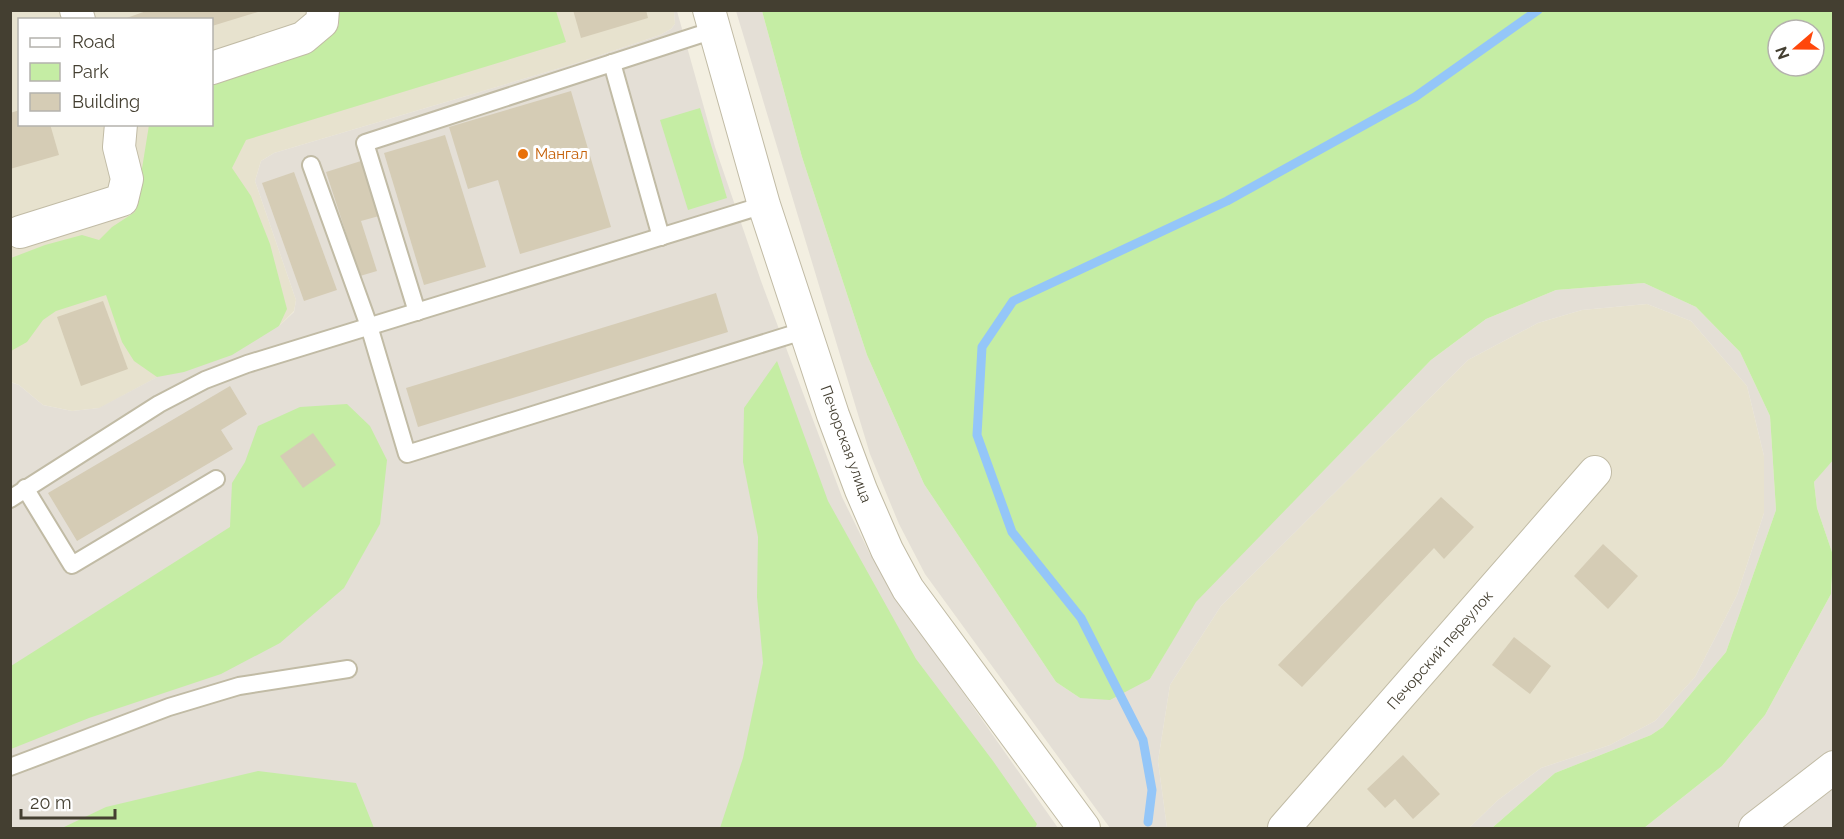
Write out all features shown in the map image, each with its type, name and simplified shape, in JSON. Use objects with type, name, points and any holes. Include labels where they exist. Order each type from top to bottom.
[{"type":"street","points":[[213,68],[303,38],[322,22],[323,10]]},
{"type":"street","name":"Печорская улица","points":[[712,20],[764,205],[833,415],[861,490],[887,550],[908,589],[1084,828]]},
{"type":"street","points":[[20,232],[122,200],[127,179],[119,147],[121,126]]},
{"type":"street","name":"Печорский переулок","points":[[1284,828],[1595,472]]},
{"type":"street","points":[[1755,828],[1833,761]]},
{"type":"lane","points":[[417,312],[365,143],[612,63],[712,20]]},
{"type":"lane","points":[[612,63],[661,237]]},
{"type":"lane","points":[[311,165],[369,326],[407,454],[806,330]]},
{"type":"lane","points":[[10,499],[159,404],[205,380],[369,326],[764,205]]},
{"type":"lane","points":[[25,488],[72,566],[216,479]]},
{"type":"lane","points":[[10,767],[169,707],[239,686],[348,669]]},
{"type":"shaded area","points":[[674,10],[675,24],[660,35],[577,63],[274,153],[261,161],[255,181],[296,300],[294,311],[279,326],[189,360],[100,408],[72,411],[43,405],[19,385],[11,382],[10,11]]},
{"type":"shaded area","points":[[674,11],[677,11],[715,147],[761,281],[842,497],[870,554],[896,597],[1058,828],[11,828],[10,382],[19,385],[43,405],[72,411],[99,408],[189,360],[279,326],[294,312],[296,300],[255,181],[261,161],[274,153],[577,63],[660,35],[675,24]]},
{"type":"shaded area","points":[[736,11],[762,11],[802,157],[867,355],[924,484],[1056,682],[1080,698],[1150,679],[1195,602],[1431,360],[1486,319],[1556,290],[1644,283],[1696,307],[1740,352],[1770,416],[1776,510],[1726,652],[1663,727],[1651,735],[1555,773],[1492,828],[1469,828],[1498,800],[1541,768],[1610,745],[1655,721],[1695,677],[1737,595],[1764,513],[1764,456],[1747,386],[1691,321],[1647,304],[1582,310],[1538,323],[1468,360],[1221,606],[1170,685],[1158,761],[1167,828],[1110,828],[925,574],[899,524],[870,454]]},
{"type":"shaded area","points":[[1647,304],[1691,321],[1747,386],[1764,456],[1764,513],[1737,595],[1695,677],[1655,721],[1610,745],[1541,768],[1498,800],[1469,828],[1167,828],[1158,761],[1170,685],[1221,606],[1468,360],[1538,323],[1582,310]]},
{"type":"shaded area","points":[[1833,459],[1833,555],[1817,508],[1814,482]]},
{"type":"shaded area","points":[[1833,577],[1833,828],[1644,828],[1722,766],[1765,715],[1831,594]]},
{"type":"green space","points":[[339,11],[556,11],[566,42],[246,140],[232,168],[251,196],[270,244],[287,309],[279,326],[232,355],[184,372],[157,377],[134,361],[122,342],[106,295],[56,311],[43,320],[27,342],[11,351],[11,258],[45,245],[82,235],[99,240],[112,227],[135,212],[149,126],[213,126],[213,79],[317,43],[339,25]]},
{"type":"green space","points":[[762,11],[1833,11],[1834,459],[1814,482],[1817,508],[1833,555],[1831,594],[1765,715],[1722,766],[1644,828],[1492,828],[1555,773],[1651,735],[1663,727],[1726,652],[1776,510],[1770,416],[1740,352],[1696,307],[1644,283],[1556,290],[1486,319],[1431,360],[1196,602],[1150,679],[1110,700],[1080,698],[1056,682],[924,484],[867,355],[802,157]]},
{"type":"green space","points":[[700,108],[727,198],[688,210],[660,120]]},
{"type":"green space","points":[[777,361],[828,501],[916,659],[993,761],[1037,824],[1035,828],[720,828],[743,758],[763,663],[757,597],[758,537],[743,462],[744,408]]},
{"type":"green space","points":[[347,404],[370,426],[387,460],[380,524],[344,588],[280,643],[221,674],[89,718],[11,749],[11,666],[230,527],[232,483],[245,462],[258,426],[300,407]]},
{"type":"green space","points":[[258,771],[356,783],[374,828],[62,828],[106,807]]},
{"type":"building","points":[[149,10],[261,10],[213,26],[213,18],[127,18]]},
{"type":"building","points":[[573,10],[646,10],[648,18],[581,38]]},
{"type":"building","name":"Мангал","points":[[571,91],[611,227],[520,254],[498,180],[468,189],[449,127]]},
{"type":"building","points":[[18,111],[18,126],[51,126],[59,155],[10,169],[10,113]]},
{"type":"building","points":[[445,135],[486,267],[424,285],[384,153]]},
{"type":"building","points":[[361,161],[379,216],[361,221],[377,271],[360,276],[326,172]]},
{"type":"building","points":[[294,172],[337,290],[304,301],[262,183]]},
{"type":"building","points":[[716,293],[728,332],[418,427],[406,388]]},
{"type":"building","points":[[103,301],[128,369],[81,386],[57,317]]},
{"type":"building","points":[[230,386],[247,414],[221,430],[233,449],[77,541],[48,493]]},
{"type":"building","points":[[313,433],[336,465],[303,488],[280,456]]},
{"type":"building","points":[[1441,497],[1474,527],[1444,559],[1434,548],[1302,687],[1278,665]]},
{"type":"building","points":[[1603,544],[1638,576],[1608,609],[1574,576]]},
{"type":"building","points":[[1514,637],[1551,666],[1530,694],[1492,665]]},
{"type":"building","points":[[1403,755],[1440,794],[1413,819],[1395,799],[1385,808],[1367,789]]},
{"type":"waterway","points":[[1148,822],[1152,790],[1143,740],[1081,618],[1012,532],[977,435],[982,347],[1013,301],[1227,201],[1415,97],[1538,10]]},
{"type":"place","name":"Мангал","points":[[523,154]]}]
